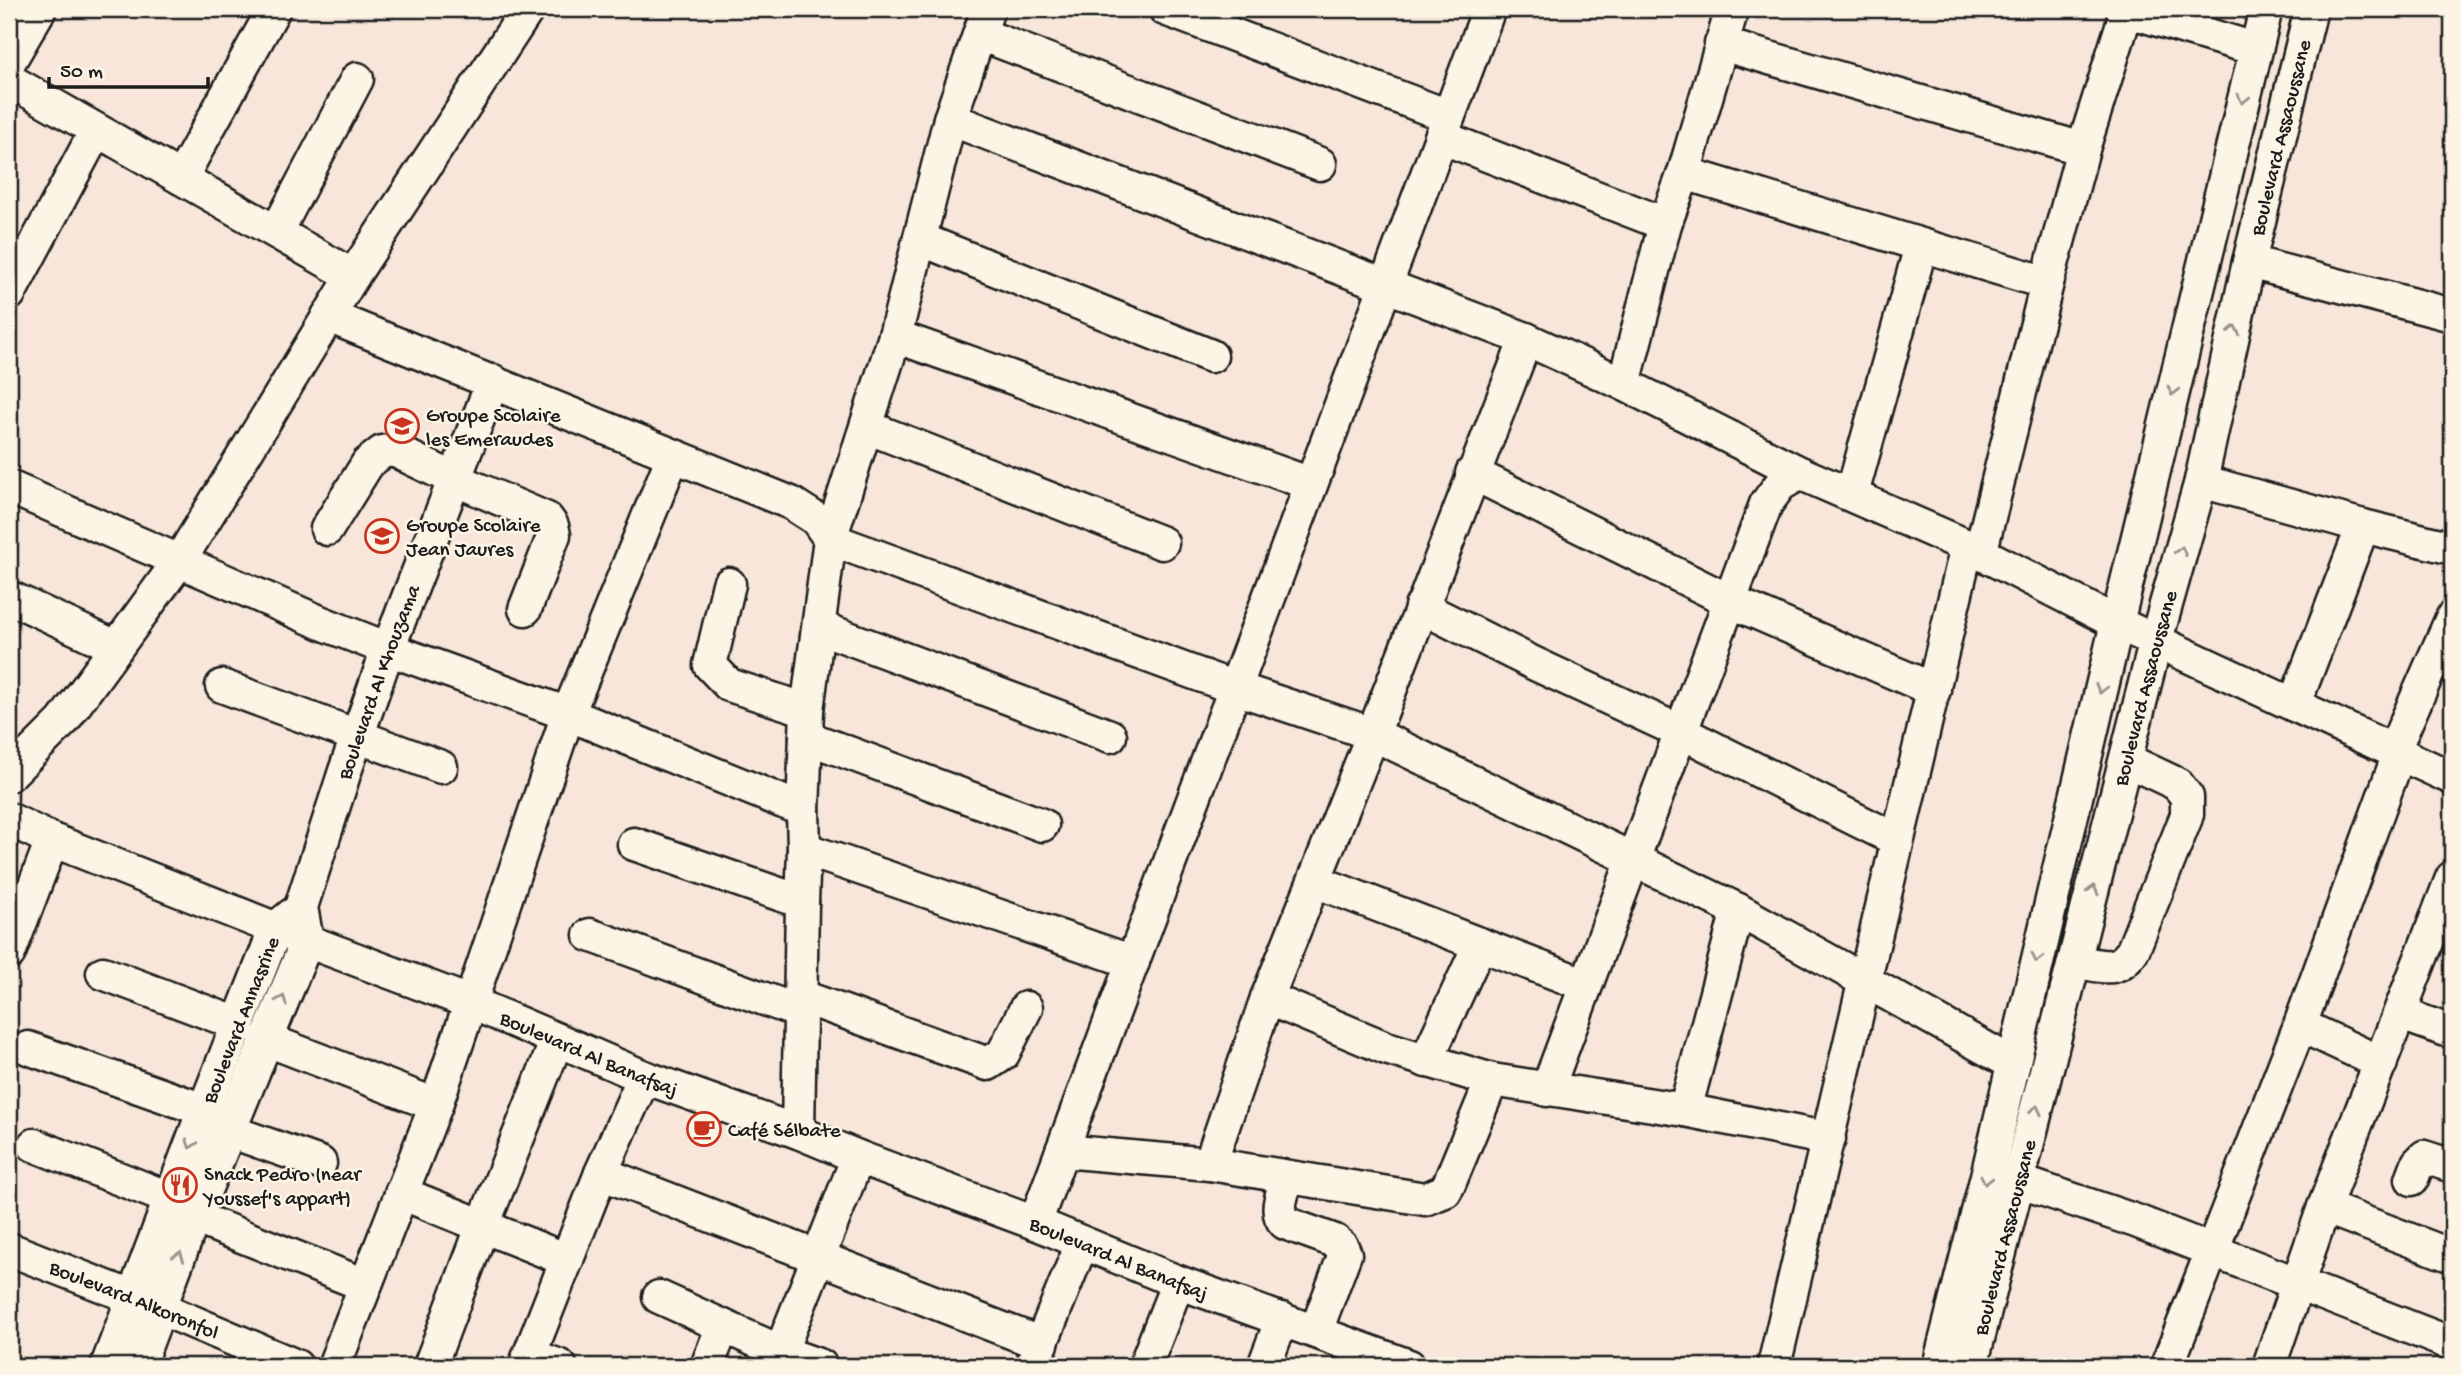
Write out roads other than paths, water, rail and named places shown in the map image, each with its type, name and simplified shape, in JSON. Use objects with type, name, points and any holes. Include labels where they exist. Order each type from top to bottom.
[{"type":"street","points":[[9,62],[40,9]]},
{"type":"street","points":[[181,178],[274,9]]},
{"type":"street","points":[[9,775],[63,721],[180,561],[353,275],[528,9]]},
{"type":"street","points":[[1165,9],[1445,127],[1665,224]]},
{"type":"street","points":[[1035,1223],[1489,9]]},
{"type":"street","points":[[1624,384],[1665,224],[1684,173],[1732,9]]},
{"type":"street","name":"Boulevard Assaoussane","points":[[1938,1366],[2266,9]]},
{"type":"street","name":"Boulevard Assaoussane","points":[[1971,1366],[2156,640],[2201,481],[2249,262],[2311,9]]},
{"type":"street","points":[[1774,1366],[1934,690],[2124,10],[2255,48]]},
{"type":"street","points":[[798,1132],[806,723],[830,539],[895,336],[950,119],[984,21],[1320,164]]},
{"type":"street","points":[[1721,44],[2083,149]]},
{"type":"street","points":[[277,231],[357,79]]},
{"type":"street","points":[[9,80],[353,275]]},
{"type":"street","points":[[950,119],[1526,339],[1624,384],[1800,474],[1852,494],[1974,550],[2117,622],[2452,778]]},
{"type":"street","points":[[9,294],[96,131]]},
{"type":"street","points":[[1684,173],[2047,283]]},
{"type":"street","points":[[920,239],[1211,356]]},
{"type":"street","points":[[1852,494],[1921,246]]},
{"type":"street","points":[[2249,262],[2452,314]]},
{"type":"street","points":[[328,316],[791,503],[816,519],[830,539],[1235,688],[1373,734],[1634,858],[1738,911],[2012,1063]]},
{"type":"street","points":[[895,336],[1311,484]]},
{"type":"street","points":[[1210,1164],[1267,998],[1526,339]]},
{"type":"street","name":"Boulevard Al Khouzama","points":[[301,907],[388,649],[492,381]]},
{"type":"street","points":[[867,427],[1162,543]]},
{"type":"street","points":[[327,529],[368,463],[382,452],[394,450],[547,519],[554,535],[525,608]]},
{"type":"street","points":[[334,1366],[436,1105],[568,714],[673,456]]},
{"type":"street","points":[[1472,473],[1730,601],[1934,690]]},
{"type":"street","points":[[1547,1090],[1766,504],[1780,485],[1800,474]]},
{"type":"street","points":[[2201,481],[2452,548]]},
{"type":"street","points":[[9,487],[388,649],[568,714],[803,810]]},
{"type":"street","points":[[2294,705],[2363,526]]},
{"type":"street","points":[[729,583],[710,665],[729,685],[806,723],[1042,825]]},
{"type":"street","points":[[9,597],[116,647]]},
{"type":"street","points":[[1421,607],[1897,840]]},
{"type":"street","points":[[2167,1366],[2300,1025],[2396,753],[2452,618]]},
{"type":"street","points":[[818,627],[1110,736]]},
{"type":"street","points":[[222,686],[441,767]]},
{"type":"street","points":[[2075,961],[2113,968],[2125,963],[2133,950],[2187,815],[2187,797],[2177,783],[2126,760]]},
{"type":"street","name":"Boulevard Al Banafsaj","points":[[9,819],[52,840],[471,1003],[644,1077],[798,1132],[1035,1223],[1178,1282],[1409,1366]]},
{"type":"street","points":[[9,953],[52,840]]},
{"type":"street","points":[[634,844],[802,902]]},
{"type":"street","points":[[804,849],[1133,962]]},
{"type":"street","points":[[2269,1366],[2324,1207],[2381,1063],[2401,1014],[2444,925],[2452,878]]},
{"type":"street","points":[[1315,881],[1586,985]]},
{"type":"street","name":"Boulevard Annasrine","points":[[182,1208],[229,1131],[276,928],[301,907]]},
{"type":"street","name":"Boulevard Annasrine","points":[[138,1366],[147,1303],[182,1208],[204,1110],[307,941],[301,907]]},
{"type":"street","points":[[1685,1110],[1738,911]]},
{"type":"street","points":[[590,935],[988,1064],[1003,1054],[1026,1008]]},
{"type":"street","points":[[1426,1061],[1480,944]]},
{"type":"street","points":[[103,973],[436,1105]]},
{"type":"street","points":[[1267,998],[1352,1035],[1426,1061],[1492,1080],[1685,1110],[1829,1139]]},
{"type":"street","points":[[2401,1014],[2452,1032]]},
{"type":"street","points":[[2300,1025],[2381,1063]]},
{"type":"street","points":[[430,1366],[557,1040]]},
{"type":"street","points":[[28,1048],[204,1110]]},
{"type":"street","points":[[560,1366],[527,1360],[601,1173],[644,1077]]},
{"type":"street","points":[[1062,1151],[1210,1164],[1424,1199],[1445,1191],[1492,1080]]},
{"type":"street","points":[[229,1131],[320,1163]]},
{"type":"street","points":[[34,1145],[365,1285]]},
{"type":"street","points":[[778,1359],[858,1157]]},
{"type":"street","points":[[2412,1179],[2418,1163],[2424,1157],[2452,1166]]},
{"type":"street","points":[[601,1173],[819,1259],[1037,1355],[1082,1243]]},
{"type":"street","points":[[1287,1177],[1278,1211],[1280,1218],[1285,1223],[1335,1241],[1345,1254],[1315,1331]]},
{"type":"street","points":[[2018,1181],[2212,1250],[2452,1343]]},
{"type":"street","points":[[401,1194],[567,1260]]},
{"type":"street","points":[[2324,1207],[2452,1256]]},
{"type":"street","name":"Boulevard Alkoronfol","points":[[9,1249],[147,1303],[276,1362]]},
{"type":"street","points":[[1145,1366],[1178,1282]]},
{"type":"street","points":[[659,1297],[723,1326],[778,1359],[821,1366]]},
{"type":"street","name":"Boulevard Annasrine","points":[[107,1366],[147,1303]]},
{"type":"street","points":[[1264,1366],[1282,1319]]},
{"type":"street","points":[[707,1366],[723,1326]]},
{"type":"place","name":"Groupe Scolaire les Emeraudes","points":[[402,426]]},
{"type":"place","name":"Groupe Scolaire Jean Jaures","points":[[382,536]]},
{"type":"place","name":"Café Sélbate","points":[[704,1129]]},
{"type":"place","name":"Snack Pedro (near Youssef's appart)","points":[[180,1185]]}]
